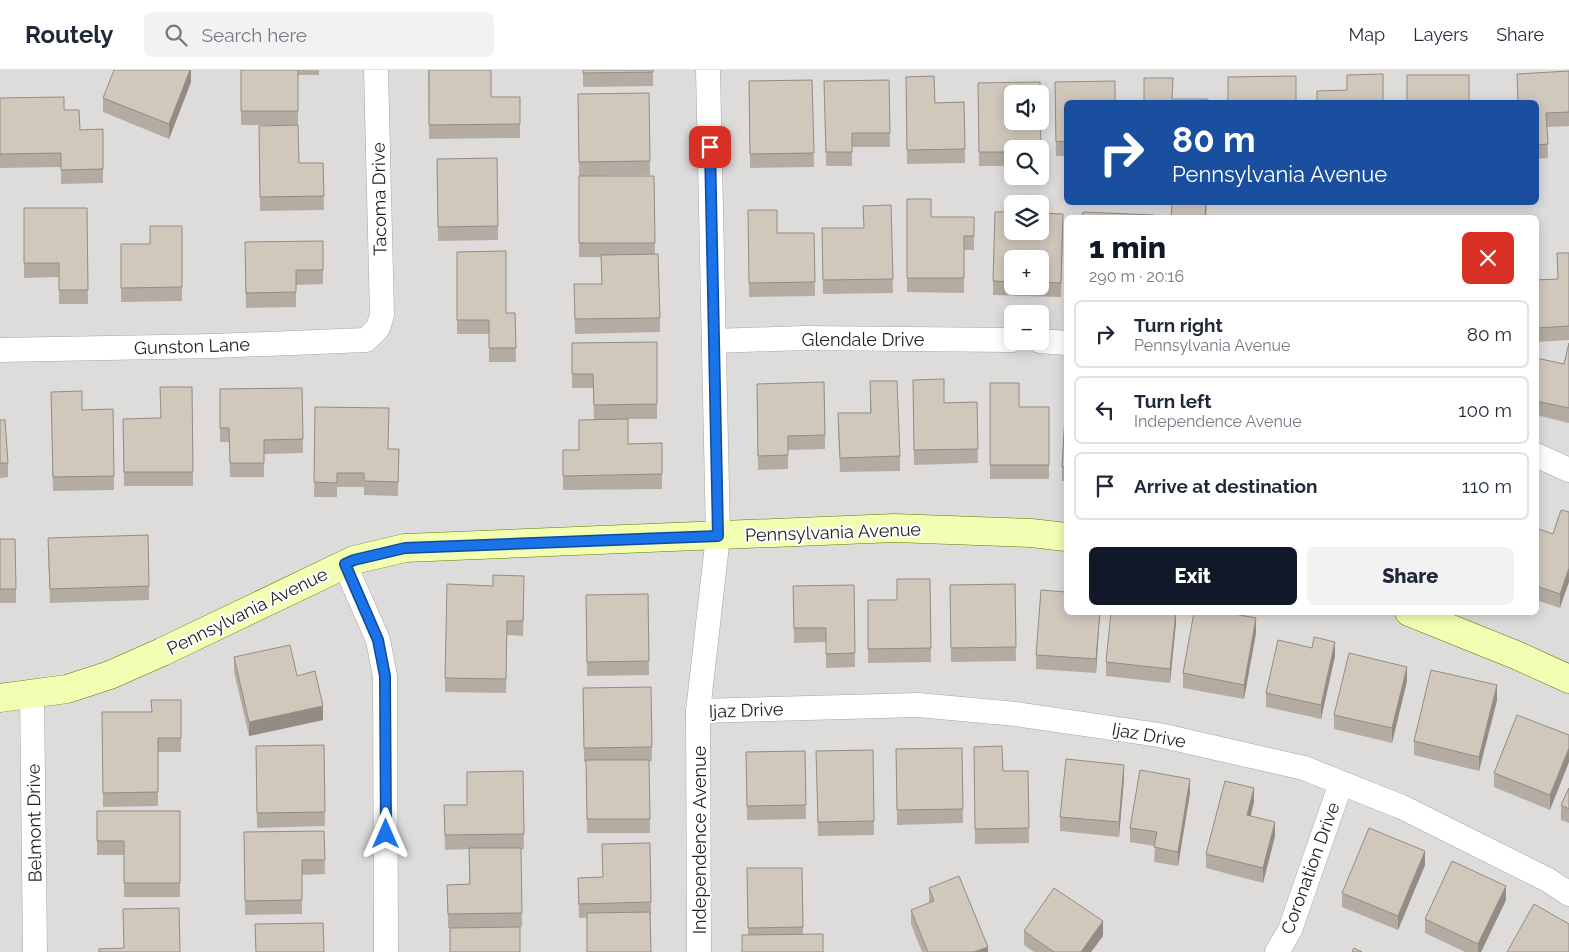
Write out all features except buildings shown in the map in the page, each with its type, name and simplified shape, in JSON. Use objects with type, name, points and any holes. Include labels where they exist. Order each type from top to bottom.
[{"type":"street","name":"Tacoma Drive","points":[[376,70],[382,315],[378,328]]},
{"type":"street","name":"Independence Avenue","points":[[700,952],[698,711],[718,536],[708,70]]},
{"type":"street","name":"Gunston Lane","points":[[0,350],[214,346],[366,340],[378,328]]},
{"type":"street","name":"Glendale Drive","points":[[714,341],[804,338],[1004,340]]},
{"type":"street","points":[[1049,342],[1064,343]]},
{"type":"street","points":[[1539,456],[1569,470]]},
{"type":"street","name":"Pennsylvania Avenue","points":[[0,698],[66,689],[110,675],[354,560],[405,548],[894,528],[1064,536]]},
{"type":"street","points":[[345,564],[378,640],[385,676],[386,952]]},
{"type":"street","points":[[1416,615],[1516,655],[1569,679]]},
{"type":"street","name":"Belmont Drive","points":[[32,693],[35,952]]},
{"type":"street","name":"Ijaz Drive","points":[[698,711],[918,705],[1016,714],[1159,735],[1304,768],[1402,807],[1548,880],[1569,894]]},
{"type":"street","name":"Coronation Drive","points":[[1277,952],[1290,930],[1341,783]]},
{"type":"shaded area","points":[[0,70],[1569,70],[1569,952],[0,952]]},
{"type":"route","points":[[386,834],[385,676],[378,640],[345,564],[354,560],[405,548],[718,536],[710,147]]}]
